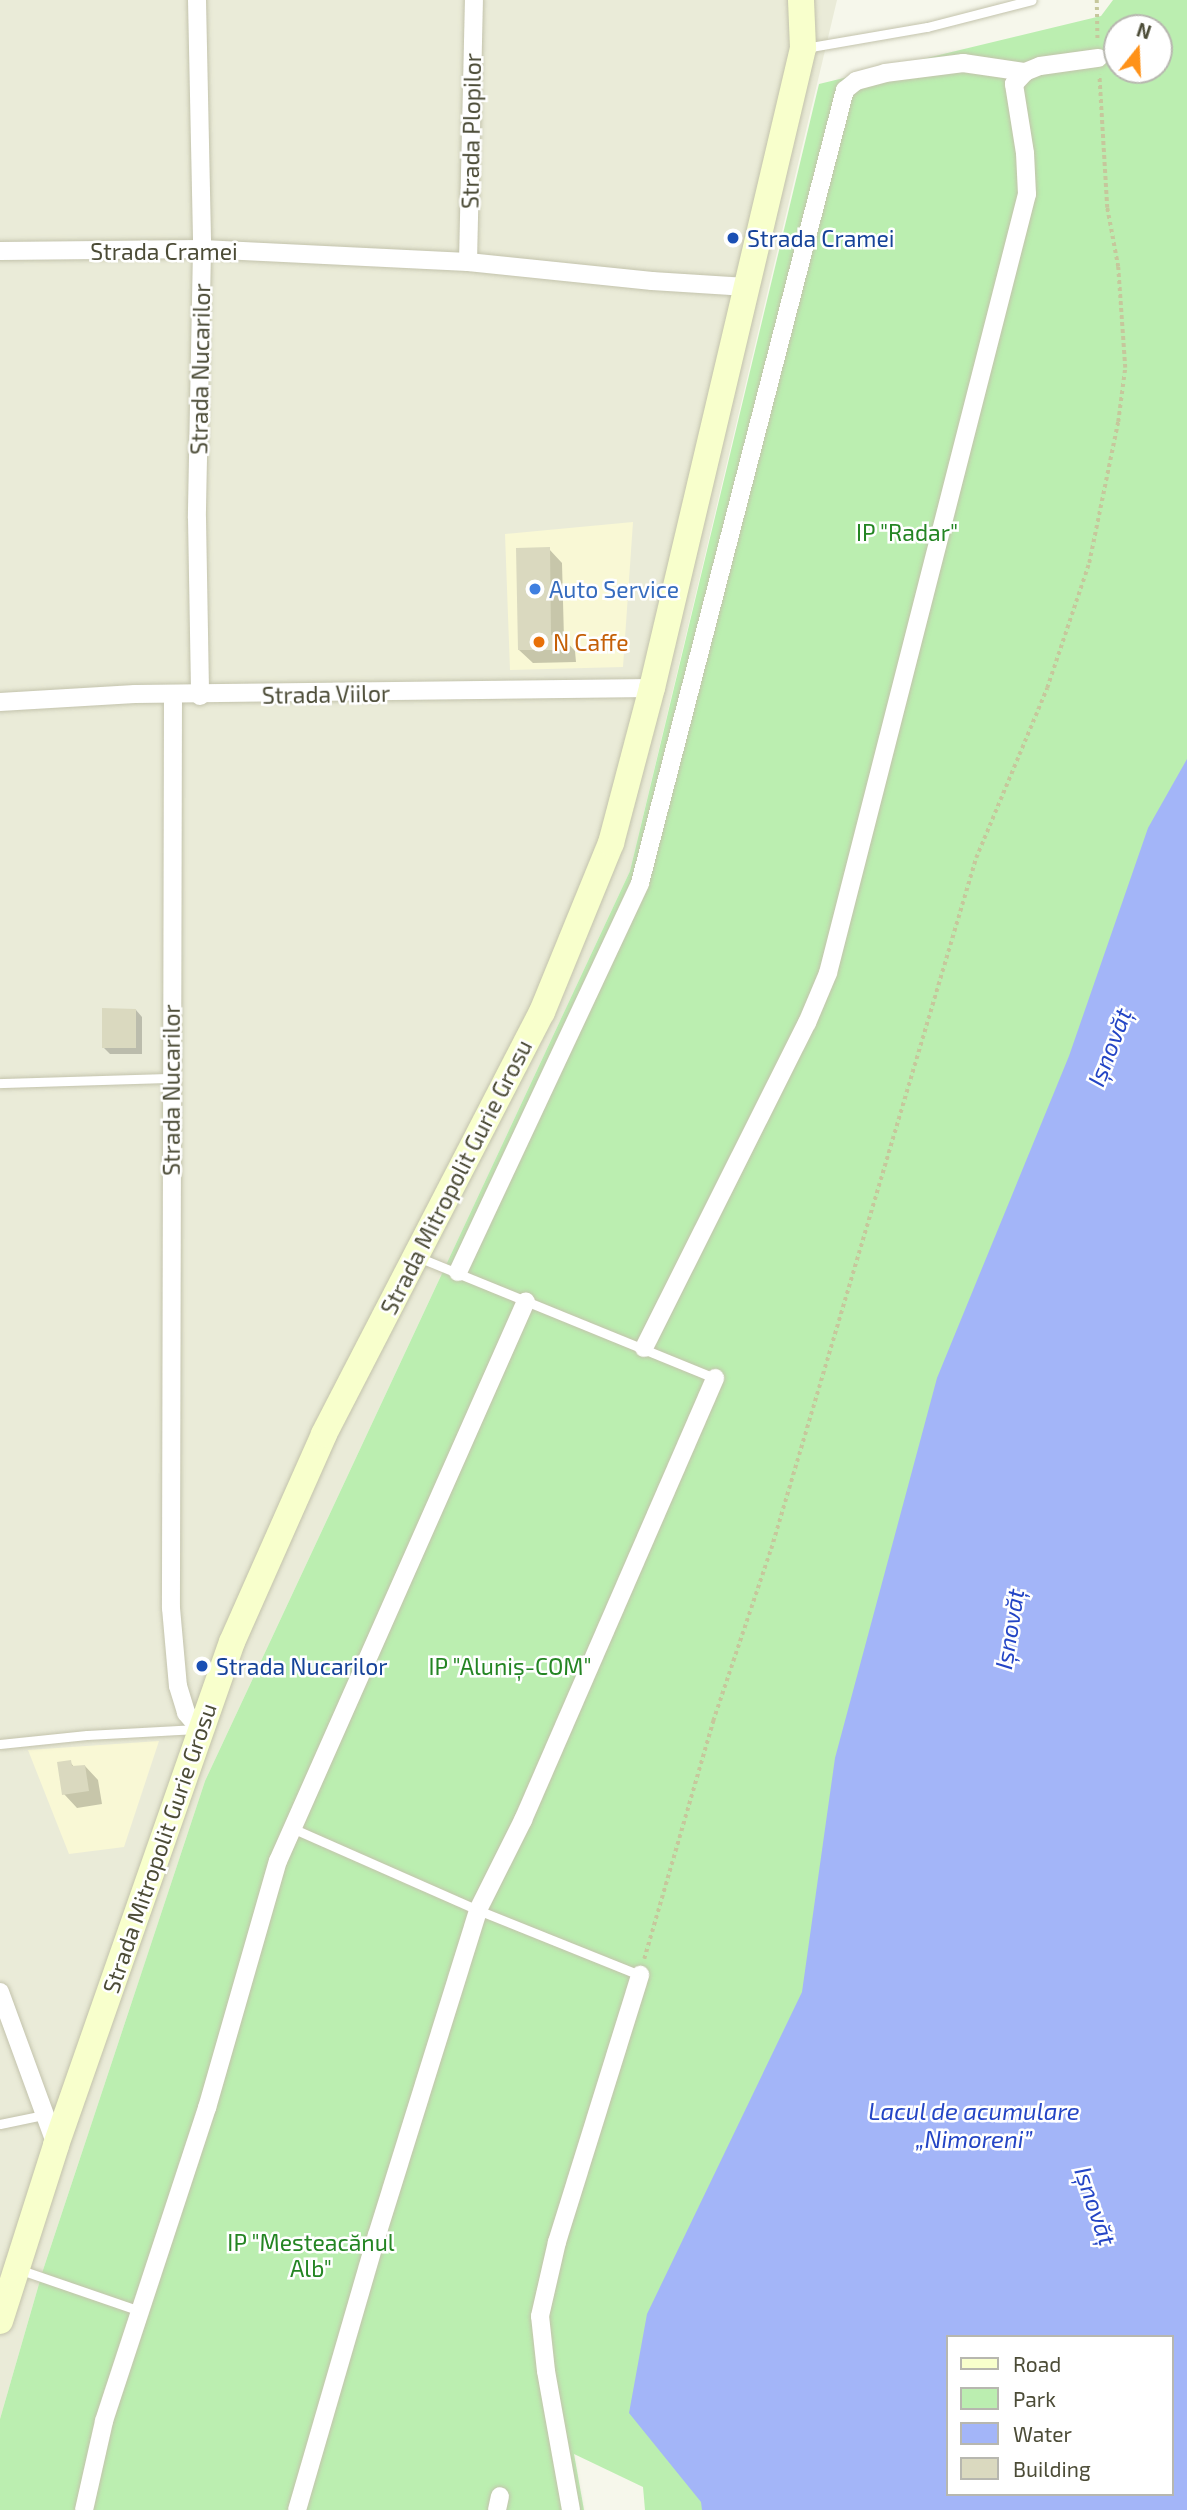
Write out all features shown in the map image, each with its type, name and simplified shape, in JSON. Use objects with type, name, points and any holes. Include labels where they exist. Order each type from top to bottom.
[{"type":"main road","name":"Strada Mitropolit Gurie Grosu","points":[[0,2321],[56,2144],[232,1642],[324,1434],[542,1012],[580,925],[611,843],[652,688],[803,48],[801,0]]},
{"type":"street","name":"Strada Nucarilor","points":[[197,0],[202,249],[197,518],[200,696]]},
{"type":"street","name":"Strada Plopilor","points":[[468,262],[474,0]]},
{"type":"street","points":[[458,1272],[640,883],[845,90],[856,81],[885,73],[963,63],[1025,72],[1098,58]]},
{"type":"street","points":[[644,1348],[807,1023],[828,973],[1027,194],[1025,153],[1014,83],[1025,72]]},
{"type":"street","name":"Strada Cramei","points":[[0,251],[202,249],[468,262],[652,281],[747,287]]},
{"type":"street","name":"Strada Viilor","points":[[0,702],[135,694],[200,696],[652,688]]},
{"type":"street","name":"Strada Nucarilor","points":[[173,696],[171,1608],[178,1686],[186,1713],[200,1729]]},
{"type":"street","points":[[84,2510],[104,2421],[207,2108],[278,1861],[295,1829],[526,1301]]},
{"type":"street","points":[[297,2510],[377,2235],[478,1910],[523,1820],[715,1378]]},
{"type":"street","points":[[571,2510],[540,2316],[556,2242],[640,1975]]},
{"type":"street","points":[[0,1992],[56,2144]]},
{"type":"lane","points":[[803,48],[927,27],[1032,0]]},
{"type":"lane","points":[[0,1083],[171,1078]]},
{"type":"lane","points":[[415,1256],[715,1378]]},
{"type":"lane","points":[[0,1744],[87,1735],[200,1729]]},
{"type":"lane","points":[[295,1829],[478,1910],[640,1975]]},
{"type":"lane","points":[[0,2124],[44,2115]]},
{"type":"lane","points":[[17,2269],[140,2311]]},
{"type":"path","points":[[640,1975],[713,1721],[771,1549],[976,858],[1048,688],[1089,563],[1118,422],[1125,368],[1118,267],[1107,208],[1097,0]]},
{"type":"shaded area","points":[[0,0],[837,0],[630,871],[205,1781],[43,2270],[0,2419]]},
{"type":"shaded area","points":[[633,522],[623,667],[510,670],[505,534]]},
{"type":"shaded area","points":[[159,1741],[124,1847],[69,1854],[28,1750]]},
{"type":"green space","points":[[1113,0],[1187,0],[1187,894],[721,2510],[645,2510],[643,2487],[574,2454],[584,2510],[0,2510],[0,2419],[43,2270],[205,1781],[630,871],[819,84],[1101,16]]},
{"type":"water","name":"Lacul de acumulare „Nimoreni”","points":[[1187,759],[1187,2510],[702,2510],[701,2502],[629,2413],[647,2314],[802,1992],[835,1758],[937,1378],[1069,1056],[1148,828]]},
{"type":"building","points":[[550,547],[551,635],[563,636],[563,650],[518,650],[516,548]]},
{"type":"building","points":[[102,1008],[136,1009],[136,1048],[102,1048]]},
{"type":"building","points":[[71,1760],[72,1766],[85,1765],[89,1791],[62,1795],[57,1762]]},
{"type":"place","name":"Strada Cramei","points":[[733,238]]},
{"type":"place","name":"Auto Service","points":[[535,589]]},
{"type":"place","name":"N Caffe","points":[[539,642]]},
{"type":"place","name":"Strada Nucarilor","points":[[202,1666]]},
{"type":"park label","name":"IP \"Radar\"","points":[[907,532]]},
{"type":"park label","name":"IP \"Aluniș-COM\"","points":[[510,1666]]},
{"type":"park label","name":"IP \"Mesteacănul Alb\"","points":[[311,2255]]},
{"type":"water label","name":"Ișnovăț","points":[[1109,1047]]},
{"type":"water label","name":"Ișnovăț","points":[[1009,1629]]},
{"type":"water label","name":"Ișnovăț","points":[[1096,2206]]}]
